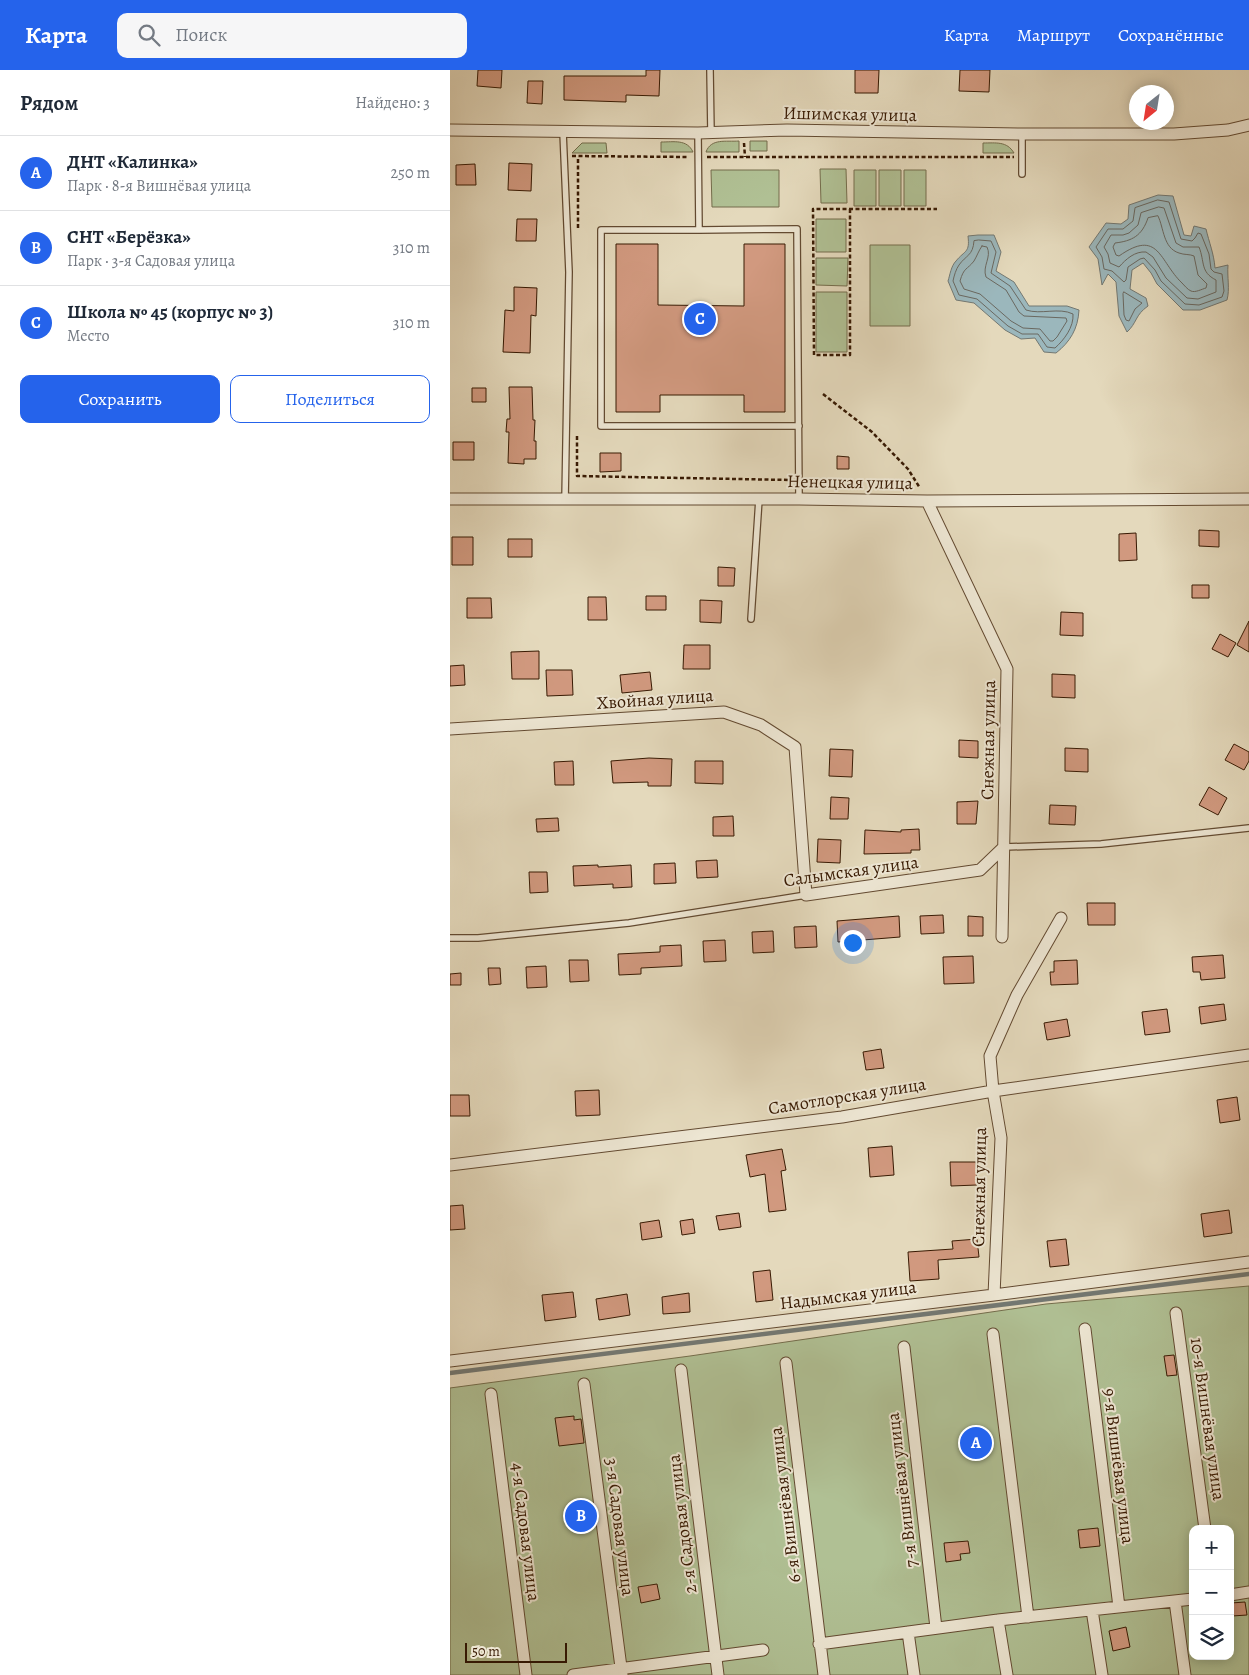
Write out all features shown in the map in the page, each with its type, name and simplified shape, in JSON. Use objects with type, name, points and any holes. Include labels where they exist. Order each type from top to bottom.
[{"type":"street","name":"Ишимская улица","points":[[450,130],[698,133],[787,130],[1022,134],[1174,134],[1228,130],[1249,125]]},
{"type":"street","name":"Ненецкая улица","points":[[450,500],[799,499],[927,501],[1249,499]]},
{"type":"street","name":"Снежная улица","points":[[927,501],[1007,669],[1002,937]]},
{"type":"street","name":"Хвойная улица","points":[[450,729],[724,712],[761,724],[795,747],[806,895]]},
{"type":"street","name":"Салымская улица","points":[[806,895],[980,870],[1004,847]]},
{"type":"street","name":"Снежная улица","points":[[994,1295],[1001,1138],[993,1091],[990,1056],[1017,995],[1061,918]]},
{"type":"street","name":"Самотлорская улица","points":[[450,1164],[842,1117],[993,1091],[1249,1054]]},
{"type":"street","name":"Надымская улица","points":[[450,1361],[1249,1262]]},
{"type":"street","name":"10-я Вишнёвая улица","points":[[1176,1313],[1204,1525]]},
{"type":"street","name":"9-я Вишнёвая улица","points":[[1085,1329],[1119,1607]]},
{"type":"street","points":[[993,1334],[1028,1617]]},
{"type":"street","name":"7-я Вишнёвая улица","points":[[904,1348],[936,1628]]},
{"type":"street","name":"6-я Вишнёвая улица","points":[[786,1363],[824,1675]]},
{"type":"street","name":"2-я Садовая улица","points":[[681,1370],[718,1675]]},
{"type":"street","name":"3-я Садовая улица","points":[[584,1384],[621,1672]]},
{"type":"street","name":"4-я Садовая улица","points":[[491,1394],[526,1675]]},
{"type":"street","points":[[1234,1594],[1249,1592]]},
{"type":"street","points":[[820,1644],[998,1620],[1189,1599]]},
{"type":"street","points":[[1175,1601],[1186,1675]]},
{"type":"street","points":[[1092,1610],[1102,1675]]},
{"type":"street","points":[[998,1620],[1007,1675]]},
{"type":"street","points":[[908,1632],[914,1675]]},
{"type":"street","points":[[573,1675],[621,1672],[762,1650]]},
{"type":"lane","points":[[710,70],[710,132]]},
{"type":"lane","points":[[563,132],[569,272],[565,500]]},
{"type":"lane","points":[[698,133],[699,230]]},
{"type":"lane","points":[[1022,134],[1022,174]]},
{"type":"lane","points":[[799,426],[601,426],[601,230],[797,229],[799,426],[799,499]]},
{"type":"lane","points":[[751,619],[759,499]]},
{"type":"lane","points":[[1004,847],[1101,844],[1249,828]]},
{"type":"lane","name":"Салымская улица","points":[[450,938],[478,938],[630,923],[806,895]]},
{"type":"path","points":[[563,156],[1022,157]]},
{"type":"path","points":[[578,156],[578,236]]},
{"type":"path","points":[[850,209],[850,355],[814,355],[813,209],[850,209],[937,209]]},
{"type":"path","points":[[824,394],[872,432],[908,469],[927,501]]},
{"type":"path","points":[[577,436],[577,476],[799,480]]},
{"type":"green space","points":[[739,141],[739,152],[706,152],[715,143]]},
{"type":"green space","points":[[750,141],[767,141],[767,151],[750,151]]},
{"type":"green space","points":[[661,142],[684,143],[693,152],[661,152]]},
{"type":"green space","points":[[582,143],[606,143],[607,153],[572,153]]},
{"type":"green space","points":[[983,143],[1005,145],[1014,153],[983,153]]},
{"type":"green space","points":[[820,169],[846,169],[847,203],[821,203]]},
{"type":"green space","points":[[711,170],[779,170],[779,207],[712,207]]},
{"type":"green space","points":[[854,170],[876,170],[876,206],[854,206]]},
{"type":"green space","points":[[879,170],[901,170],[901,206],[879,206]]},
{"type":"green space","points":[[904,170],[926,170],[926,206],[904,206]]},
{"type":"green space","points":[[816,219],[846,219],[846,252],[816,252]]},
{"type":"green space","points":[[870,245],[910,245],[910,326],[870,326]]},
{"type":"green space","points":[[816,258],[848,258],[847,286],[816,285]]},
{"type":"green space","points":[[816,292],[847,292],[847,352],[816,352]]},
{"type":"green space","points":[[1249,1286],[1249,1675],[450,1675],[450,1388],[690,1356],[1046,1304]]},
{"type":"water","points":[[1158,195],[1173,196],[1184,235],[1191,236],[1194,226],[1206,229],[1215,268],[1228,265],[1227,300],[1200,310],[1183,310],[1157,284],[1143,263],[1132,270],[1130,289],[1146,298],[1148,306],[1127,332],[1119,316],[1116,282],[1108,274],[1102,285],[1098,259],[1089,247],[1106,223],[1121,224],[1128,219],[1129,205]]},
{"type":"water","points":[[994,235],[1001,252],[996,271],[1014,282],[1029,306],[1067,306],[1079,310],[1077,323],[1072,334],[1056,353],[1044,352],[1035,338],[1021,339],[1005,330],[974,303],[956,300],[948,281],[951,271],[954,263],[966,251],[968,236]]},
{"type":"building","points":[[478,70],[502,70],[501,88],[477,86]]},
{"type":"building","points":[[646,70],[660,70],[659,96],[626,95],[626,102],[564,100],[564,76],[646,76]]},
{"type":"building","points":[[855,70],[879,70],[878,93],[855,93]]},
{"type":"building","points":[[960,70],[990,70],[989,92],[959,91]]},
{"type":"building","points":[[528,81],[543,81],[542,104],[527,103]]},
{"type":"building","points":[[509,163],[532,164],[531,191],[508,190]]},
{"type":"building","points":[[475,164],[476,185],[456,185],[456,165]]},
{"type":"building","points":[[517,219],[537,219],[536,241],[516,241]]},
{"type":"building","points":[[616,244],[658,244],[658,305],[744,306],[744,244],[785,244],[785,412],[744,412],[744,395],[660,395],[660,412],[616,412]]},
{"type":"building","points":[[514,287],[537,288],[536,316],[531,315],[530,353],[503,352],[505,310],[514,311]]},
{"type":"building","points":[[509,387],[532,387],[536,459],[524,459],[524,464],[508,463],[509,432],[506,432],[507,419],[510,419]]},
{"type":"building","points":[[472,388],[486,388],[486,402],[472,402]]},
{"type":"building","points":[[453,442],[474,442],[474,460],[453,460]]},
{"type":"building","points":[[600,453],[621,453],[621,471],[600,472]]},
{"type":"building","points":[[837,456],[849,457],[849,469],[837,469]]},
{"type":"building","points":[[1199,530],[1219,531],[1219,547],[1199,546]]},
{"type":"building","points":[[1136,533],[1137,560],[1119,561],[1119,534]]},
{"type":"building","points":[[452,537],[473,537],[473,565],[452,565]]},
{"type":"building","points":[[508,539],[532,539],[532,557],[508,557]]},
{"type":"building","points":[[718,567],[735,568],[734,586],[718,586]]},
{"type":"building","points":[[1192,585],[1209,585],[1209,598],[1192,598]]},
{"type":"building","points":[[646,596],[666,596],[666,610],[646,610]]},
{"type":"building","points":[[588,597],[606,597],[607,620],[588,620]]},
{"type":"building","points":[[467,598],[491,598],[492,618],[467,618]]},
{"type":"building","points":[[700,600],[722,601],[721,623],[700,622]]},
{"type":"building","points":[[1061,612],[1083,613],[1083,636],[1060,635]]},
{"type":"building","points":[[1249,621],[1249,652],[1237,645]]},
{"type":"building","points":[[1220,634],[1236,643],[1228,657],[1212,649]]},
{"type":"building","points":[[684,645],[710,645],[710,669],[683,669]]},
{"type":"building","points":[[539,651],[539,679],[512,679],[511,652]]},
{"type":"building","points":[[464,665],[465,685],[450,686],[450,666]]},
{"type":"building","points":[[546,670],[572,670],[573,695],[547,696]]},
{"type":"building","points":[[650,672],[652,690],[622,693],[620,675]]},
{"type":"building","points":[[1052,674],[1075,675],[1075,698],[1052,697]]},
{"type":"building","points":[[959,740],[978,741],[978,758],[959,757]]},
{"type":"building","points":[[1234,744],[1249,752],[1249,761],[1244,770],[1225,760]]},
{"type":"building","points":[[1065,748],[1088,749],[1088,772],[1065,771]]},
{"type":"building","points":[[830,749],[853,750],[852,777],[829,776]]},
{"type":"building","points":[[649,758],[672,759],[671,786],[648,786],[648,782],[613,783],[611,761]]},
{"type":"building","points":[[573,761],[574,785],[555,785],[554,762]]},
{"type":"building","points":[[695,761],[723,761],[723,784],[695,783]]},
{"type":"building","points":[[1209,787],[1227,798],[1218,815],[1199,805]]},
{"type":"building","points":[[831,797],[849,798],[848,819],[830,819]]},
{"type":"building","points":[[978,801],[976,824],[957,824],[957,802]]},
{"type":"building","points":[[1050,805],[1076,806],[1075,825],[1049,824]]},
{"type":"building","points":[[733,816],[734,836],[713,836],[713,817]]},
{"type":"building","points":[[558,818],[559,831],[537,832],[536,819]]},
{"type":"building","points":[[919,829],[920,850],[911,850],[911,853],[864,854],[865,830],[901,832],[901,830]]},
{"type":"building","points":[[818,839],[841,840],[840,863],[817,862]]},
{"type":"building","points":[[717,860],[718,877],[697,878],[696,861]]},
{"type":"building","points":[[675,863],[676,883],[654,884],[654,864]]},
{"type":"building","points":[[598,865],[598,867],[631,865],[632,887],[613,888],[613,884],[574,886],[573,866]]},
{"type":"building","points":[[529,872],[547,872],[548,892],[530,893]]},
{"type":"building","points":[[1087,903],[1115,903],[1115,925],[1088,925]]},
{"type":"building","points":[[943,915],[944,933],[921,934],[920,916]]},
{"type":"building","points":[[899,916],[900,937],[838,942],[837,921]]},
{"type":"building","points":[[968,916],[983,917],[983,936],[968,936]]},
{"type":"building","points":[[816,926],[817,947],[795,948],[794,927]]},
{"type":"building","points":[[773,931],[774,952],[753,953],[752,932]]},
{"type":"building","points":[[725,940],[726,961],[704,962],[703,941]]},
{"type":"building","points":[[681,945],[682,966],[641,968],[641,974],[619,975],[618,954],[660,952],[660,946]]},
{"type":"building","points":[[1223,955],[1225,978],[1201,980],[1200,972],[1193,972],[1192,957]]},
{"type":"building","points":[[973,956],[974,983],[944,984],[943,957]]},
{"type":"building","points":[[569,960],[588,960],[589,981],[570,982]]},
{"type":"building","points":[[1077,960],[1078,984],[1051,985],[1050,972],[1054,972],[1054,961]]},
{"type":"building","points":[[546,966],[547,987],[527,988],[526,967]]},
{"type":"building","points":[[488,968],[500,968],[501,984],[489,985]]},
{"type":"building","points":[[461,973],[461,985],[450,985],[450,974]]},
{"type":"building","points":[[1224,1004],[1226,1020],[1201,1024],[1199,1007]]},
{"type":"building","points":[[1167,1009],[1170,1032],[1145,1035],[1142,1012]]},
{"type":"building","points":[[1067,1019],[1070,1036],[1047,1040],[1044,1023]]},
{"type":"building","points":[[881,1049],[884,1068],[866,1070],[863,1052]]},
{"type":"building","points":[[599,1090],[600,1115],[576,1116],[575,1091]]},
{"type":"building","points":[[450,1095],[469,1095],[470,1116],[450,1116]]},
{"type":"building","points":[[1237,1097],[1240,1120],[1220,1123],[1217,1100]]},
{"type":"building","points":[[892,1146],[894,1175],[870,1177],[868,1148]]},
{"type":"building","points":[[782,1149],[786,1170],[781,1171],[786,1210],[769,1212],[765,1174],[750,1177],[746,1155]]},
{"type":"building","points":[[950,1162],[976,1162],[977,1185],[951,1186]]},
{"type":"building","points":[[463,1205],[465,1229],[450,1230],[450,1206]]},
{"type":"building","points":[[1229,1210],[1232,1233],[1204,1237],[1201,1214]]},
{"type":"building","points":[[739,1213],[741,1227],[719,1230],[716,1216]]},
{"type":"building","points":[[693,1219],[695,1233],[682,1235],[680,1221]]},
{"type":"building","points":[[659,1220],[662,1237],[642,1240],[640,1223]]},
{"type":"building","points":[[977,1239],[979,1257],[938,1260],[939,1279],[910,1281],[908,1252],[953,1249],[952,1241]]},
{"type":"building","points":[[1066,1239],[1069,1265],[1050,1267],[1047,1241]]},
{"type":"building","points":[[770,1270],[773,1300],[756,1302],[753,1272]]},
{"type":"building","points":[[573,1292],[576,1317],[545,1321],[542,1295]]},
{"type":"building","points":[[689,1293],[690,1312],[663,1314],[662,1297]]},
{"type":"building","points":[[627,1294],[630,1315],[599,1320],[596,1299]]},
{"type":"building","points":[[1174,1355],[1177,1375],[1167,1376],[1164,1356]]},
{"type":"building","points":[[574,1416],[574,1420],[581,1419],[584,1443],[559,1446],[555,1418]]},
{"type":"building","points":[[1098,1528],[1100,1546],[1080,1548],[1078,1530]]},
{"type":"building","points":[[968,1541],[970,1553],[960,1554],[961,1560],[946,1562],[944,1543]]},
{"type":"building","points":[[657,1584],[660,1599],[641,1603],[638,1587]]},
{"type":"building","points":[[1245,1602],[1247,1615],[1234,1616],[1234,1603]]},
{"type":"building","points":[[1126,1627],[1130,1647],[1113,1651],[1109,1631]]},
{"type":"waterway","points":[[450,1373],[1249,1274]]},
{"type":"place","name":"Школа № 45 (корпус № 3)","points":[[700,319]]},
{"type":"place","name":"ДНТ «Калинка»","points":[[976,1443]]},
{"type":"place","name":"СНТ «Берёзка»","points":[[581,1516]]}]
